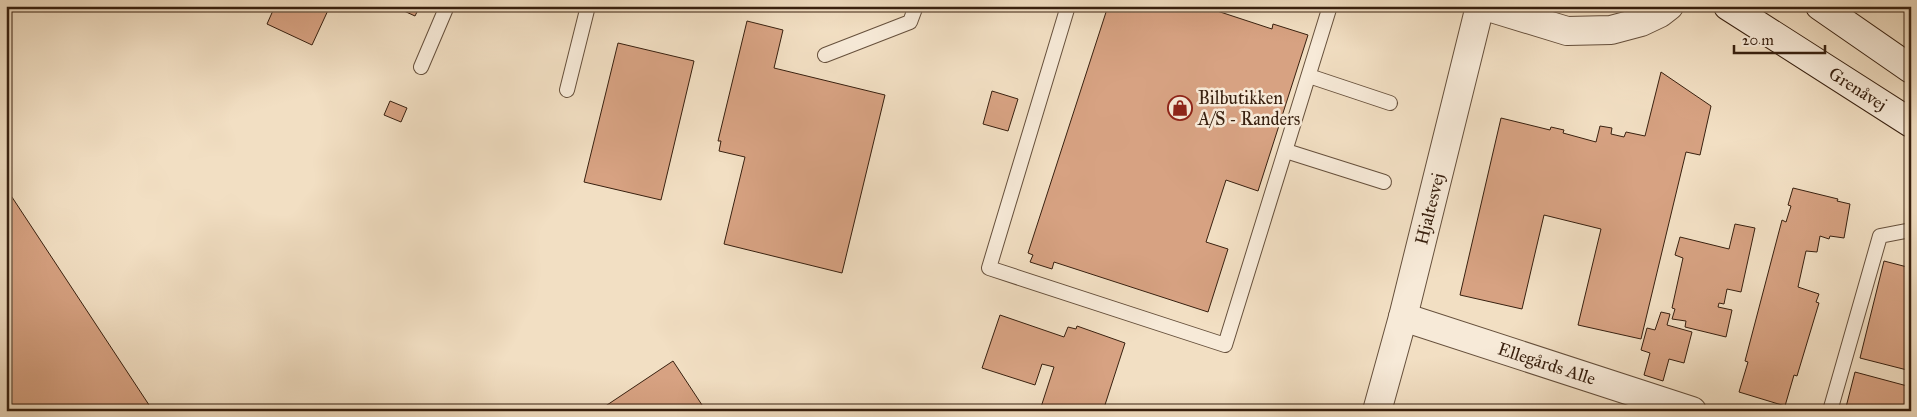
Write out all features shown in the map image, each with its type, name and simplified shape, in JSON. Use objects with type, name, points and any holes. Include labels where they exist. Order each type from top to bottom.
[{"type":"street","name":"Hjaltesvej","points":[[1377,411],[1403,317],[1480,6]]},
{"type":"street","points":[[1485,6],[1567,30],[1611,30],[1641,22],[1660,13],[1669,6]]},
{"type":"street","name":"Grenåvej","points":[[1728,6],[1911,123]]},
{"type":"street","points":[[1820,6],[1911,69]]},
{"type":"street","name":"Ellegårds Alle","points":[[1403,317],[1692,411]]},
{"type":"lane","points":[[421,67],[447,6]]},
{"type":"lane","points":[[567,90],[588,6]]},
{"type":"lane","points":[[825,55],[910,22],[916,6]]},
{"type":"lane","points":[[1068,6],[989,268],[1225,345],[1330,6]]},
{"type":"lane","points":[[1309,76],[1390,103]]},
{"type":"lane","points":[[1286,151],[1384,182]]},
{"type":"lane","points":[[1830,411],[1880,236],[1911,230]]},
{"type":"building","points":[[275,6],[330,6],[312,45],[267,24]]},
{"type":"building","points":[[393,6],[415,6],[419,8],[415,16]]},
{"type":"building","name":"Bilbutikken A/S - Randers","points":[[1108,6],[1202,6],[1272,29],[1273,24],[1308,35],[1258,191],[1226,180],[1206,242],[1228,249],[1208,312],[1054,262],[1052,269],[1030,262],[1033,255],[1028,253]]},
{"type":"building","points":[[747,21],[783,30],[774,68],[885,95],[842,273],[724,244],[745,157],[719,151],[721,141],[718,141]]},
{"type":"building","points":[[618,43],[694,61],[661,200],[584,182]]},
{"type":"building","points":[[1661,72],[1711,106],[1700,155],[1686,152],[1641,339],[1578,325],[1601,229],[1544,215],[1522,309],[1460,295],[1501,118],[1550,130],[1551,127],[1564,130],[1563,133],[1596,142],[1600,126],[1612,128],[1611,134],[1624,137],[1626,132],[1645,136]]},
{"type":"building","points":[[992,91],[1018,99],[1008,131],[983,124]]},
{"type":"building","points":[[390,101],[407,108],[401,122],[384,115]]},
{"type":"building","points":[[6,188],[153,411],[6,411]]},
{"type":"building","points":[[1793,188],[1838,199],[1837,201],[1850,204],[1844,238],[1830,236],[1829,239],[1820,236],[1817,252],[1806,251],[1798,287],[1819,294],[1816,302],[1819,303],[1797,376],[1794,375],[1785,406],[1739,392],[1748,362],[1745,361],[1782,220],[1786,222],[1791,206],[1788,205]]},
{"type":"building","points":[[1735,224],[1755,228],[1741,292],[1727,289],[1724,304],[1719,303],[1718,307],[1732,310],[1726,337],[1685,327],[1686,321],[1672,319],[1675,309],[1672,308],[1683,258],[1675,255],[1680,237],[1729,249]]},
{"type":"building","points":[[1884,261],[1911,268],[1911,371],[1860,358]]},
{"type":"building","points":[[1661,312],[1670,314],[1667,325],[1692,332],[1684,363],[1669,359],[1663,381],[1644,375],[1650,353],[1641,350],[1647,328],[1655,330]]},
{"type":"building","points":[[1000,315],[1064,337],[1068,327],[1076,329],[1077,326],[1125,343],[1103,411],[1050,411],[1041,407],[1054,367],[1042,364],[1035,385],[982,368]]},
{"type":"building","points":[[673,361],[706,411],[598,411]]},
{"type":"building","points":[[1855,372],[1911,387],[1911,411],[1845,411]]},
{"type":"place","name":"Bilbutikken A/S - Randers","points":[[1180,108]]}]
